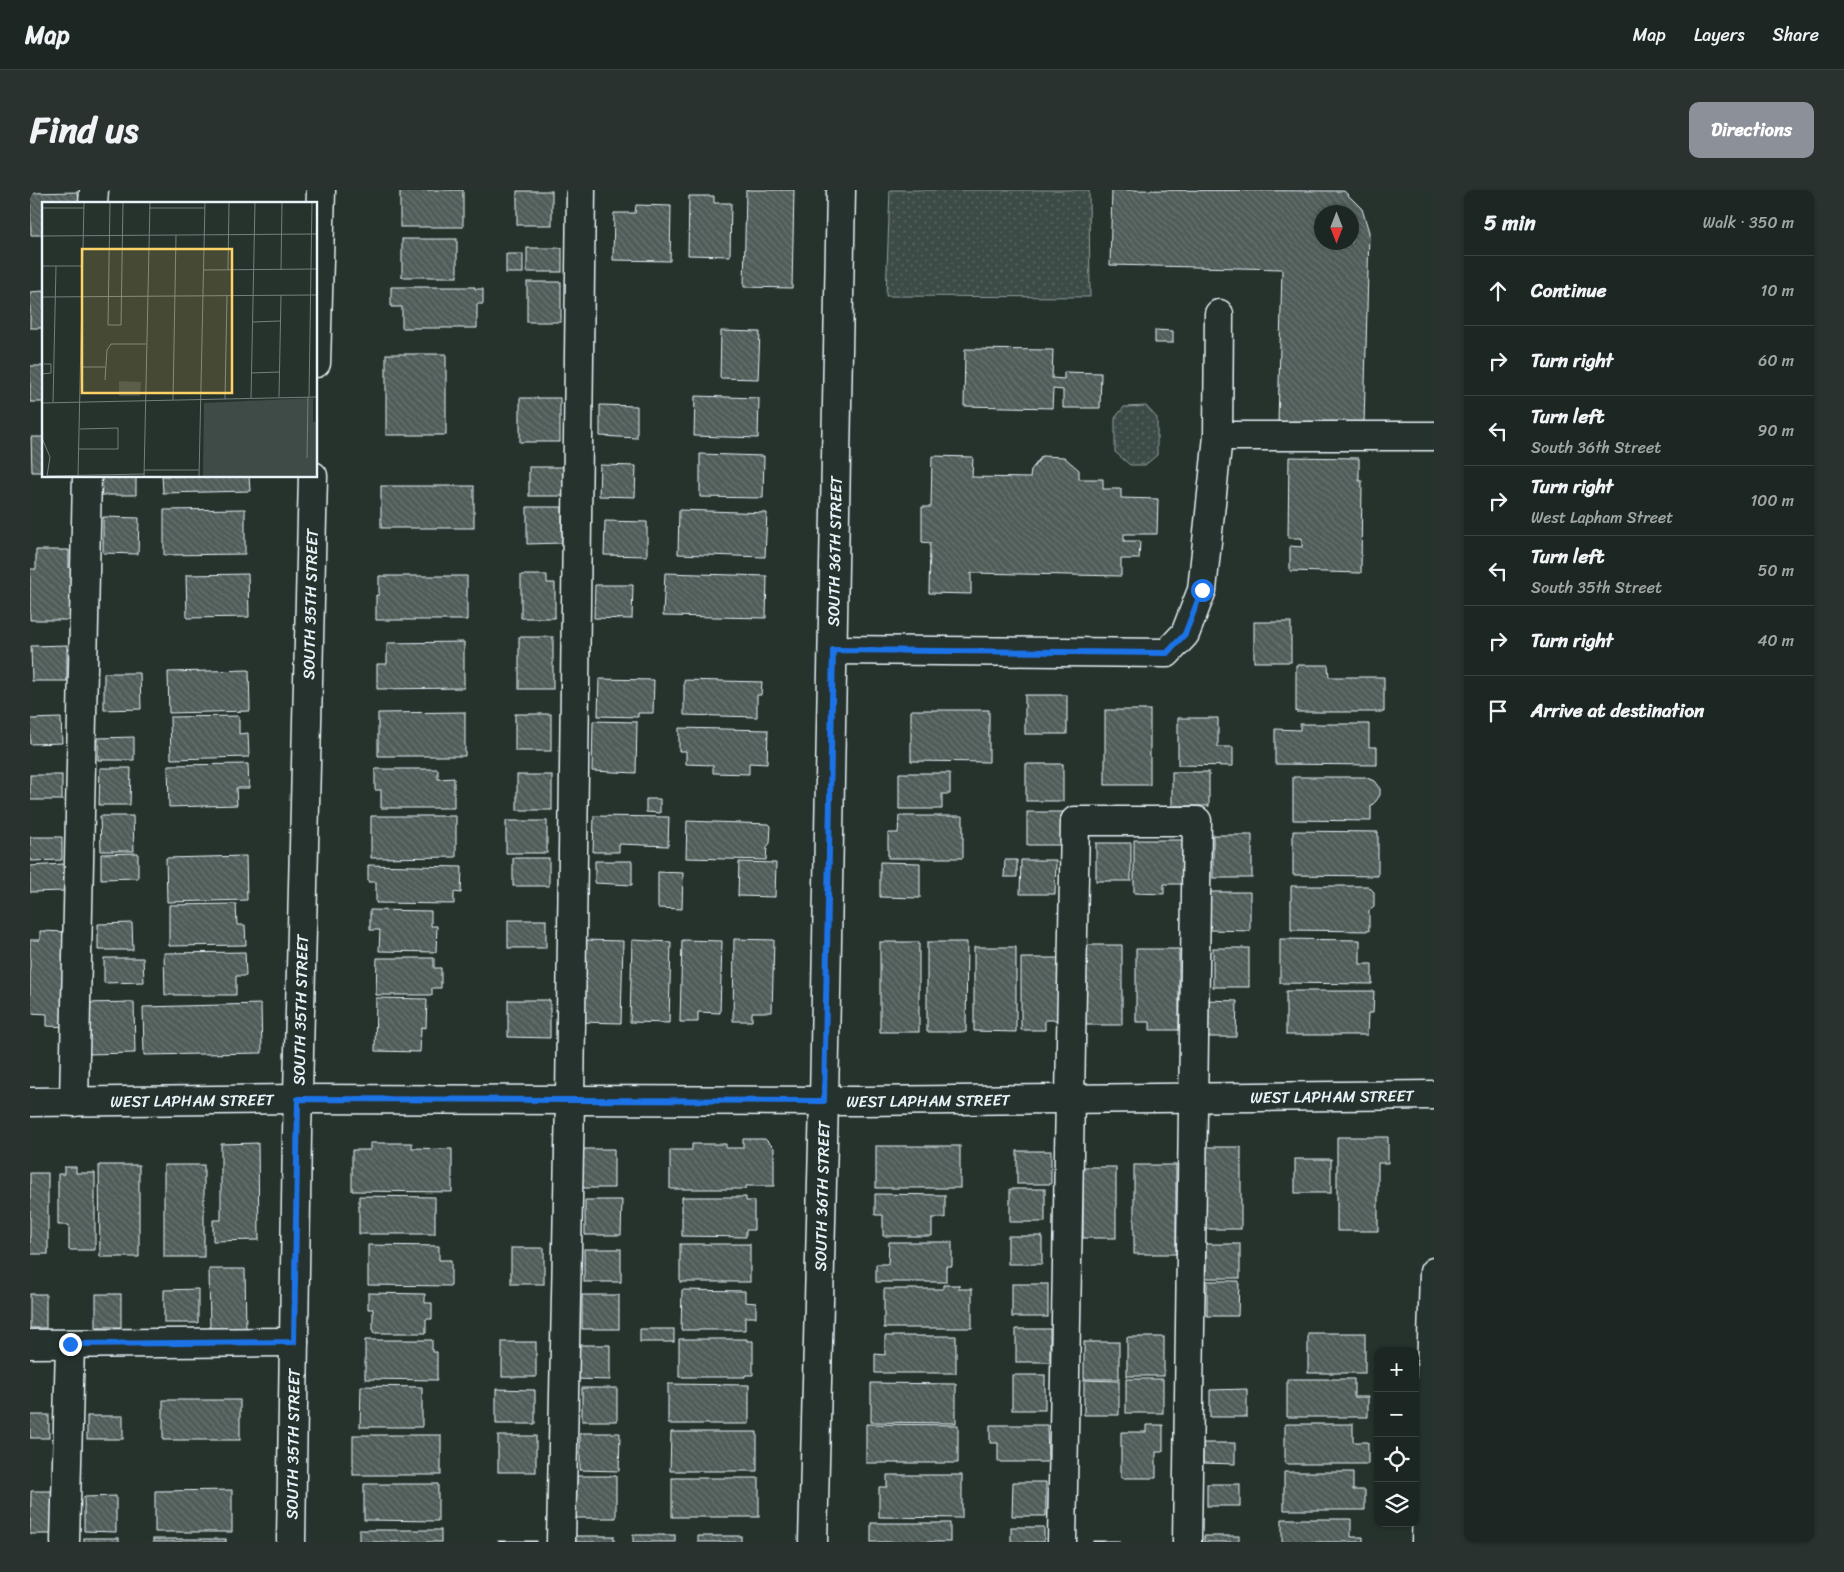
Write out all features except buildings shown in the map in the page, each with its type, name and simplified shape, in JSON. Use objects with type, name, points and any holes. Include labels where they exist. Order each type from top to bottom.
[{"type":"street","points":[[318,276],[320,190]]},
{"type":"street","points":[[561,1542],[570,1101],[581,190]]},
{"type":"street","name":"SOUTH 36TH STREET","points":[[813,1542],[824,1101],[841,190]]},
{"type":"street","points":[[833,650],[1167,653],[1185,634],[1202,590],[1218,436],[1219,314]]},
{"type":"street","points":[[1218,436],[1434,436]]},
{"type":"street","points":[[74,1102],[88,478]]},
{"type":"street","name":"SOUTH 35TH STREET","points":[[291,1542],[298,1099],[314,478]]},
{"type":"street","points":[[1062,1542],[1075,822],[1197,822],[1187,1542]]},
{"type":"street","name":"WEST LAPHAM STREET","points":[[30,1102],[298,1099],[824,1101],[1434,1095]]},
{"type":"street","points":[[1426,1542],[1434,1272]]},
{"type":"street","points":[[30,1344],[294,1342]]},
{"type":"street","points":[[65,1542],[70,1344]]},
{"type":"shaded area","points":[[890,190],[1089,190],[1090,297],[886,296]]},
{"type":"shaded area","points":[[1146,406],[1157,418],[1157,455],[1145,465],[1130,465],[1115,452],[1115,418],[1124,407]]},
{"type":"route","points":[[70,1344],[294,1342],[298,1099],[824,1101],[833,650],[1167,653],[1185,634],[1202,590]]}]
